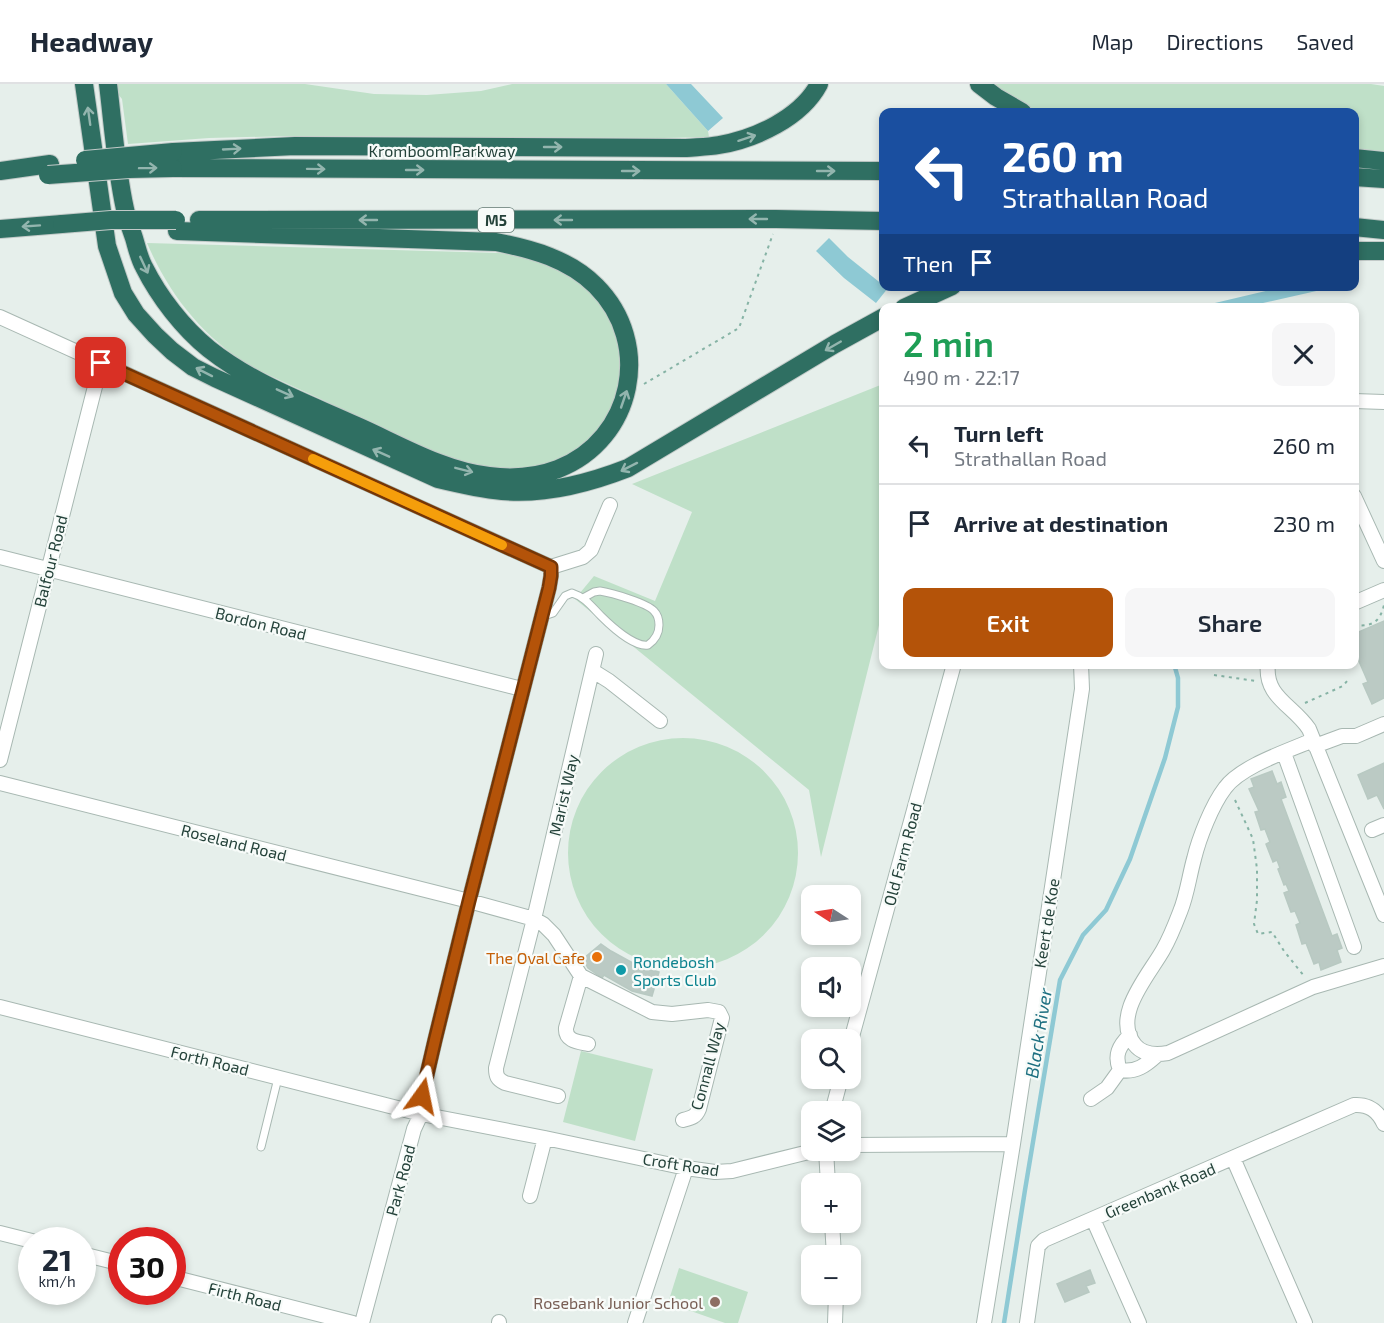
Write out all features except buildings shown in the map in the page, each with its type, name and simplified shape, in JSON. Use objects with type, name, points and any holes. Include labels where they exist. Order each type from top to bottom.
[{"type":"highway","points":[[84,84],[107,246],[123,292],[136,314],[154,335],[193,366],[215,378],[438,479],[474,487],[531,492],[590,482],[610,475],[628,468],[835,344],[879,321]]},
{"type":"highway","points":[[108,84],[125,210],[142,264],[164,298],[191,332],[207,348],[237,369],[267,385],[442,464],[488,476],[538,475],[558,469],[577,460],[601,441],[619,414],[627,392],[630,371],[628,346],[622,324],[596,286],[578,271],[559,260],[519,246],[496,242],[177,225]]},
{"type":"highway","points":[[173,160],[295,146],[686,148],[718,145],[755,135],[775,125],[806,102],[814,94],[819,84]]},
{"type":"highway","points":[[979,84],[1015,108]]},
{"type":"highway","points":[[1359,158],[1384,161]]},
{"type":"highway","name":"Kromboom Parkway","points":[[0,180],[49,170],[129,169],[173,160],[879,171]]},
{"type":"highway","points":[[0,171],[49,170]]},
{"type":"highway","points":[[1359,177],[1384,179]]},
{"type":"highway","name":"M5","points":[[0,229],[111,220],[177,225],[776,219],[879,221]]},
{"type":"highway","points":[[1359,228],[1384,230]]},
{"type":"highway","points":[[1359,251],[1384,251]]},
{"type":"highway","points":[[915,303],[941,291]]},
{"type":"street","points":[[0,317],[551,567],[583,557],[591,550],[610,505]]},
{"type":"street","name":"Balfour Road","points":[[0,760],[101,363]]},
{"type":"street","points":[[1359,401],[1384,402]]},
{"type":"street","points":[[1359,507],[1384,561]]},
{"type":"street","name":"Bordon Road","points":[[0,557],[522,689]]},
{"type":"street","name":"Park Road","points":[[362,1323],[414,1129],[421,1114],[422,1096],[435,1040],[541,617],[551,567]]},
{"type":"street","points":[[1359,601],[1384,590]]},
{"type":"street","name":"Marist Way","points":[[558,1096],[505,1083],[496,1075],[496,1068],[534,919],[596,654]]},
{"type":"street","name":"Old Farm Road","points":[[854,1029],[953,669]]},
{"type":"street","name":"Keert de Koe","points":[[984,1323],[1082,689],[1081,669]]},
{"type":"street","points":[[1267,669],[1272,691],[1304,721],[1309,729],[1384,915]]},
{"type":"street","points":[[593,671],[660,721]]},
{"type":"street","points":[[1384,724],[1356,736],[1342,736],[1284,753],[1247,769],[1225,787],[1215,803],[1200,840],[1186,897],[1172,932],[1134,996],[1128,1018],[1131,1040],[1137,1048],[1147,1053],[1157,1055],[1168,1053],[1313,987],[1384,966]]},
{"type":"street","points":[[1284,753],[1354,947]]},
{"type":"street","name":"Roseland Road","points":[[0,783],[534,919]]},
{"type":"street","name":"Connall Way","points":[[534,919],[543,924],[554,936],[581,976],[652,1012],[672,1014],[708,1010],[719,1012],[722,1018],[699,1109],[693,1118],[683,1120]]},
{"type":"street","points":[[581,976],[565,1034],[573,1041],[588,1044]]},
{"type":"street","name":"Forth Road","points":[[0,1007],[421,1114]]},
{"type":"street","points":[[1091,1099],[1107,1088],[1120,1070],[1117,1058],[1120,1044],[1130,1035]]},
{"type":"street","points":[[1120,1070],[1138,1069],[1157,1055]]},
{"type":"street","name":"Greenbank Road","points":[[1027,1323],[1038,1246],[1050,1237],[1354,1105],[1370,1107],[1377,1112],[1384,1124]]},
{"type":"street","name":"Croft Road","points":[[421,1114],[715,1172],[732,1171],[801,1154]]},
{"type":"street","points":[[530,1196],[545,1138]]},
{"type":"street","points":[[861,1145],[1013,1144]]},
{"type":"street","points":[[1233,1158],[1305,1323]]},
{"type":"street","points":[[635,1323],[686,1168]]},
{"type":"street","points":[[1093,1219],[1139,1323]]},
{"type":"street","points":[[0,1233],[18,1238]]},
{"type":"street","name":"Firth Road","points":[[186,1281],[353,1323]]},
{"type":"street","points":[[836,1305],[836,1323]]},
{"type":"lane","points":[[541,617],[553,613],[568,594],[576,594],[635,643],[648,645],[653,642],[658,633],[656,613],[647,606],[600,591],[583,598]]},
{"type":"lane","points":[[261,1147],[278,1078]]},
{"type":"path","points":[[627,392],[739,328],[772,240],[776,219]]},
{"type":"path","points":[[1359,626],[1364,626],[1378,620],[1384,605]]},
{"type":"path","points":[[1214,675],[1259,682]]},
{"type":"path","points":[[1300,706],[1343,686],[1347,681]]},
{"type":"path","points":[[1225,787],[1234,797],[1253,838],[1257,868],[1254,924],[1258,934],[1272,932],[1313,987]]},
{"type":"green space","points":[[116,84],[305,84],[374,94],[427,95],[481,91],[512,84],[666,84],[708,131],[709,137],[289,136],[209,138],[128,144],[122,99],[118,94]]},
{"type":"green space","points":[[993,84],[1371,84],[1384,86],[1384,151],[1359,149],[1359,108],[1031,108]]},
{"type":"green space","points":[[147,243],[499,253],[534,259],[550,265],[578,282],[591,293],[612,321],[620,349],[619,389],[609,415],[601,428],[584,444],[553,462],[532,468],[510,469],[478,465],[446,457],[249,366],[232,354],[202,327],[177,297]]},
{"type":"green space","points":[[879,386],[879,625],[821,857],[809,790],[575,599],[594,576],[655,601],[692,512],[632,484]]},
{"type":"green space","points":[[683,738],[705,740],[727,747],[747,757],[772,780],[779,789],[793,820],[798,853],[796,875],[789,897],[779,917],[756,942],[747,949],[716,963],[683,968],[661,966],[639,959],[619,949],[594,926],[587,917],[573,886],[568,853],[570,831],[577,809],[587,789],[610,764],[619,757],[650,743]]},
{"type":"green space","points":[[581,1051],[653,1069],[635,1141],[563,1122]]},
{"type":"green space","points":[[679,1268],[748,1292],[738,1323],[725,1323],[668,1303]]},
{"type":"water","points":[[666,84],[691,84],[723,118],[708,131]]},
{"type":"water","points":[[829,238],[879,282],[879,291],[886,291],[876,303],[844,278],[816,251]]},
{"type":"water","points":[[1266,291],[1316,291],[1263,303],[1215,303]]},
{"type":"waterway","name":"Black River","points":[[1004,1323],[1060,980],[1083,935],[1106,910],[1130,859],[1165,758],[1178,707],[1178,678],[1175,669]]},
{"type":"slow traffic","points":[[313,459],[502,545]]},
{"type":"place","name":"The Oval Cafe","points":[[597,957]]},
{"type":"place","name":"Rondebosh Sports Club","points":[[621,970]]},
{"type":"place","name":"Rosebank Junior School","points":[[715,1302]]},
{"type":"route","points":[[101,363],[551,567],[549,588],[422,1096]]}]
